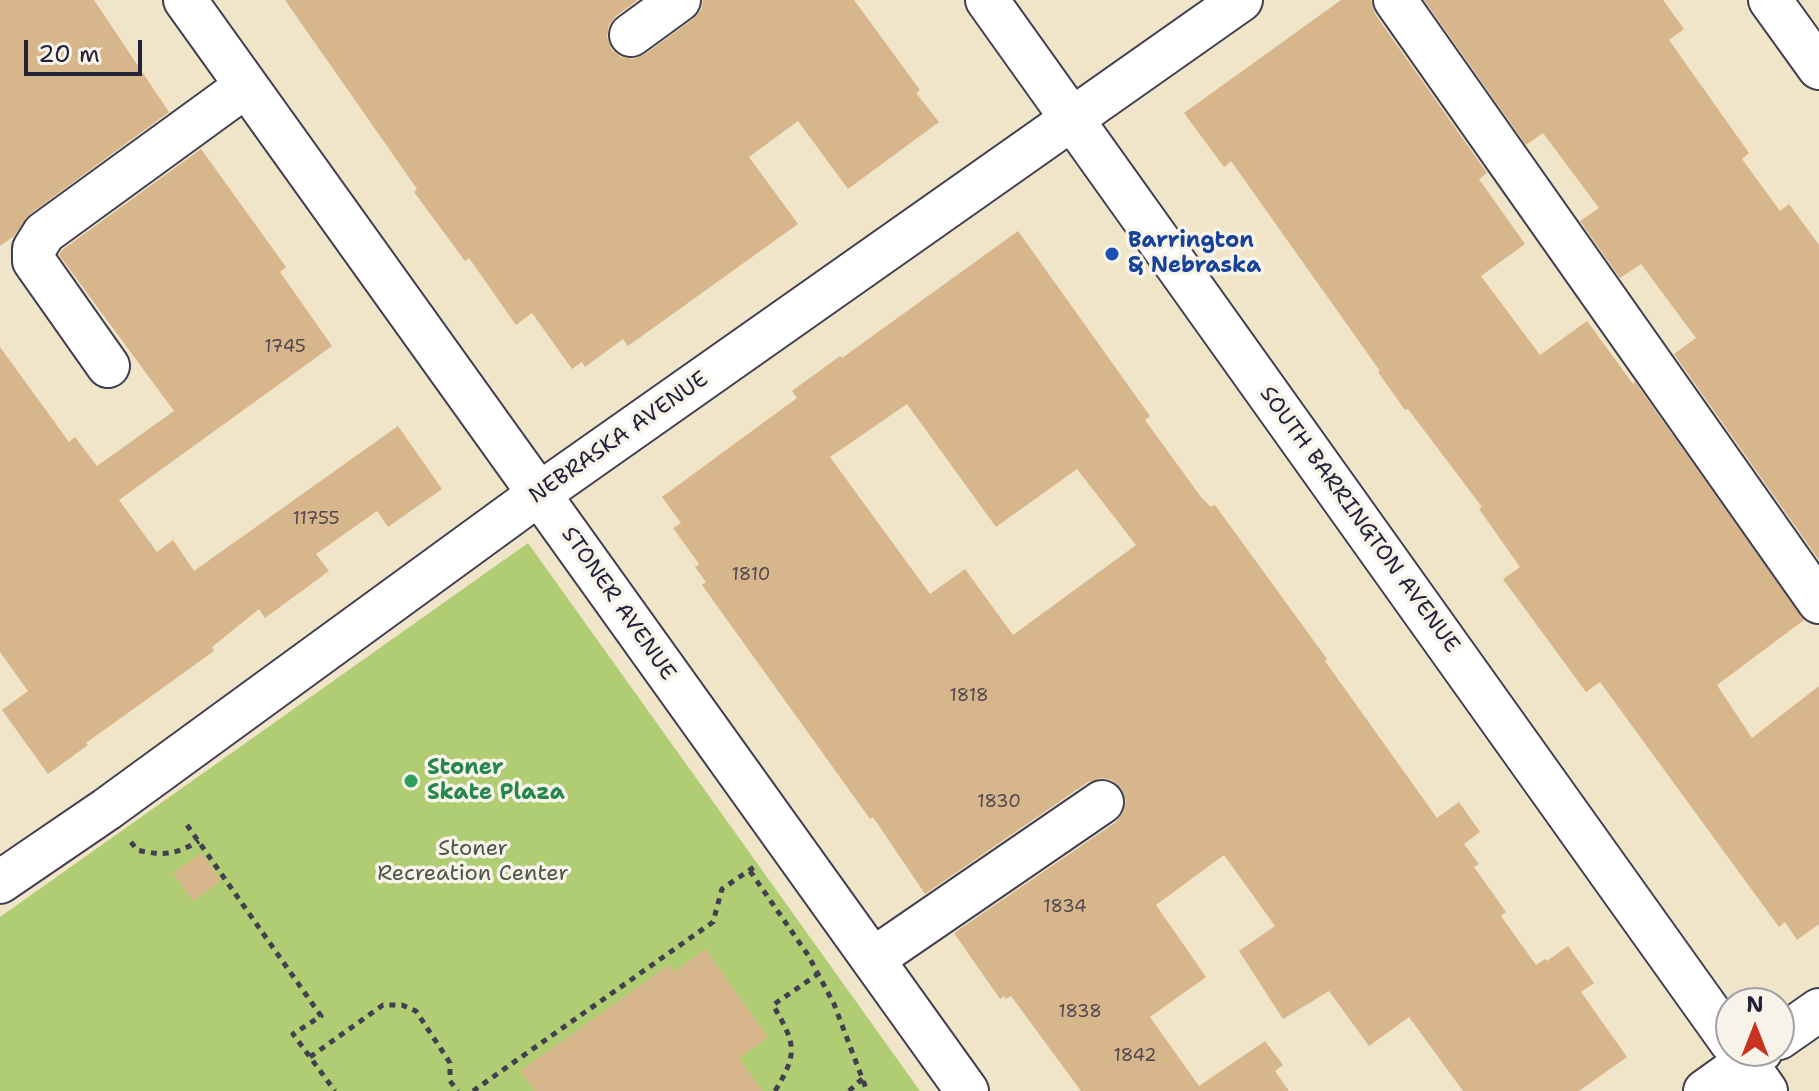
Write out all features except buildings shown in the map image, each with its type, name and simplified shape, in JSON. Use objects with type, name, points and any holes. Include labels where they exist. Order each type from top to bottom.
[{"type":"street","name":"STONER AVENUE","points":[[185,0],[967,1091]]},
{"type":"street","points":[[631,35],[679,0]]},
{"type":"street","name":"SOUTH BARRINGTON AVENUE","points":[[987,0],[1715,1013]]},
{"type":"street","name":"NEBRASKA AVENUE","points":[[6,865],[107,809],[539,494],[1241,0]]},
{"type":"street","points":[[1395,0],[1819,602]]},
{"type":"street","points":[[1770,0],[1819,68]]},
{"type":"street","points":[[108,366],[34,261],[34,249],[44,233],[246,86]]},
{"type":"street","points":[[873,959],[1102,802]]},
{"type":"street","points":[[1795,1027],[1819,1010]]},
{"type":"street","points":[[1705,1091],[1737,1067]]},
{"type":"path","points":[[107,809],[137,850],[158,854],[179,852],[199,841]]},
{"type":"path","points":[[187,825],[321,1016],[293,1034],[335,1091]]},
{"type":"path","points":[[473,1091],[713,922],[722,889],[790,844]]},
{"type":"path","points":[[750,871],[808,955],[834,1004],[867,1091]]},
{"type":"path","points":[[775,1091],[787,1071],[792,1038],[773,1005],[818,974]]},
{"type":"path","points":[[310,1057],[383,1005],[402,1005],[416,1011],[450,1063],[450,1081],[458,1091]]},
{"type":"path","points":[[849,1091],[863,1078]]},
{"type":"green space","name":"Stoner Recreation Center","points":[[528,543],[920,1091],[0,1091],[0,917]]},
{"type":"place","name":"Barrington & Nebraska","points":[[1112,254]]},
{"type":"place","name":"Stoner Skate Plaza","points":[[411,781]]}]
